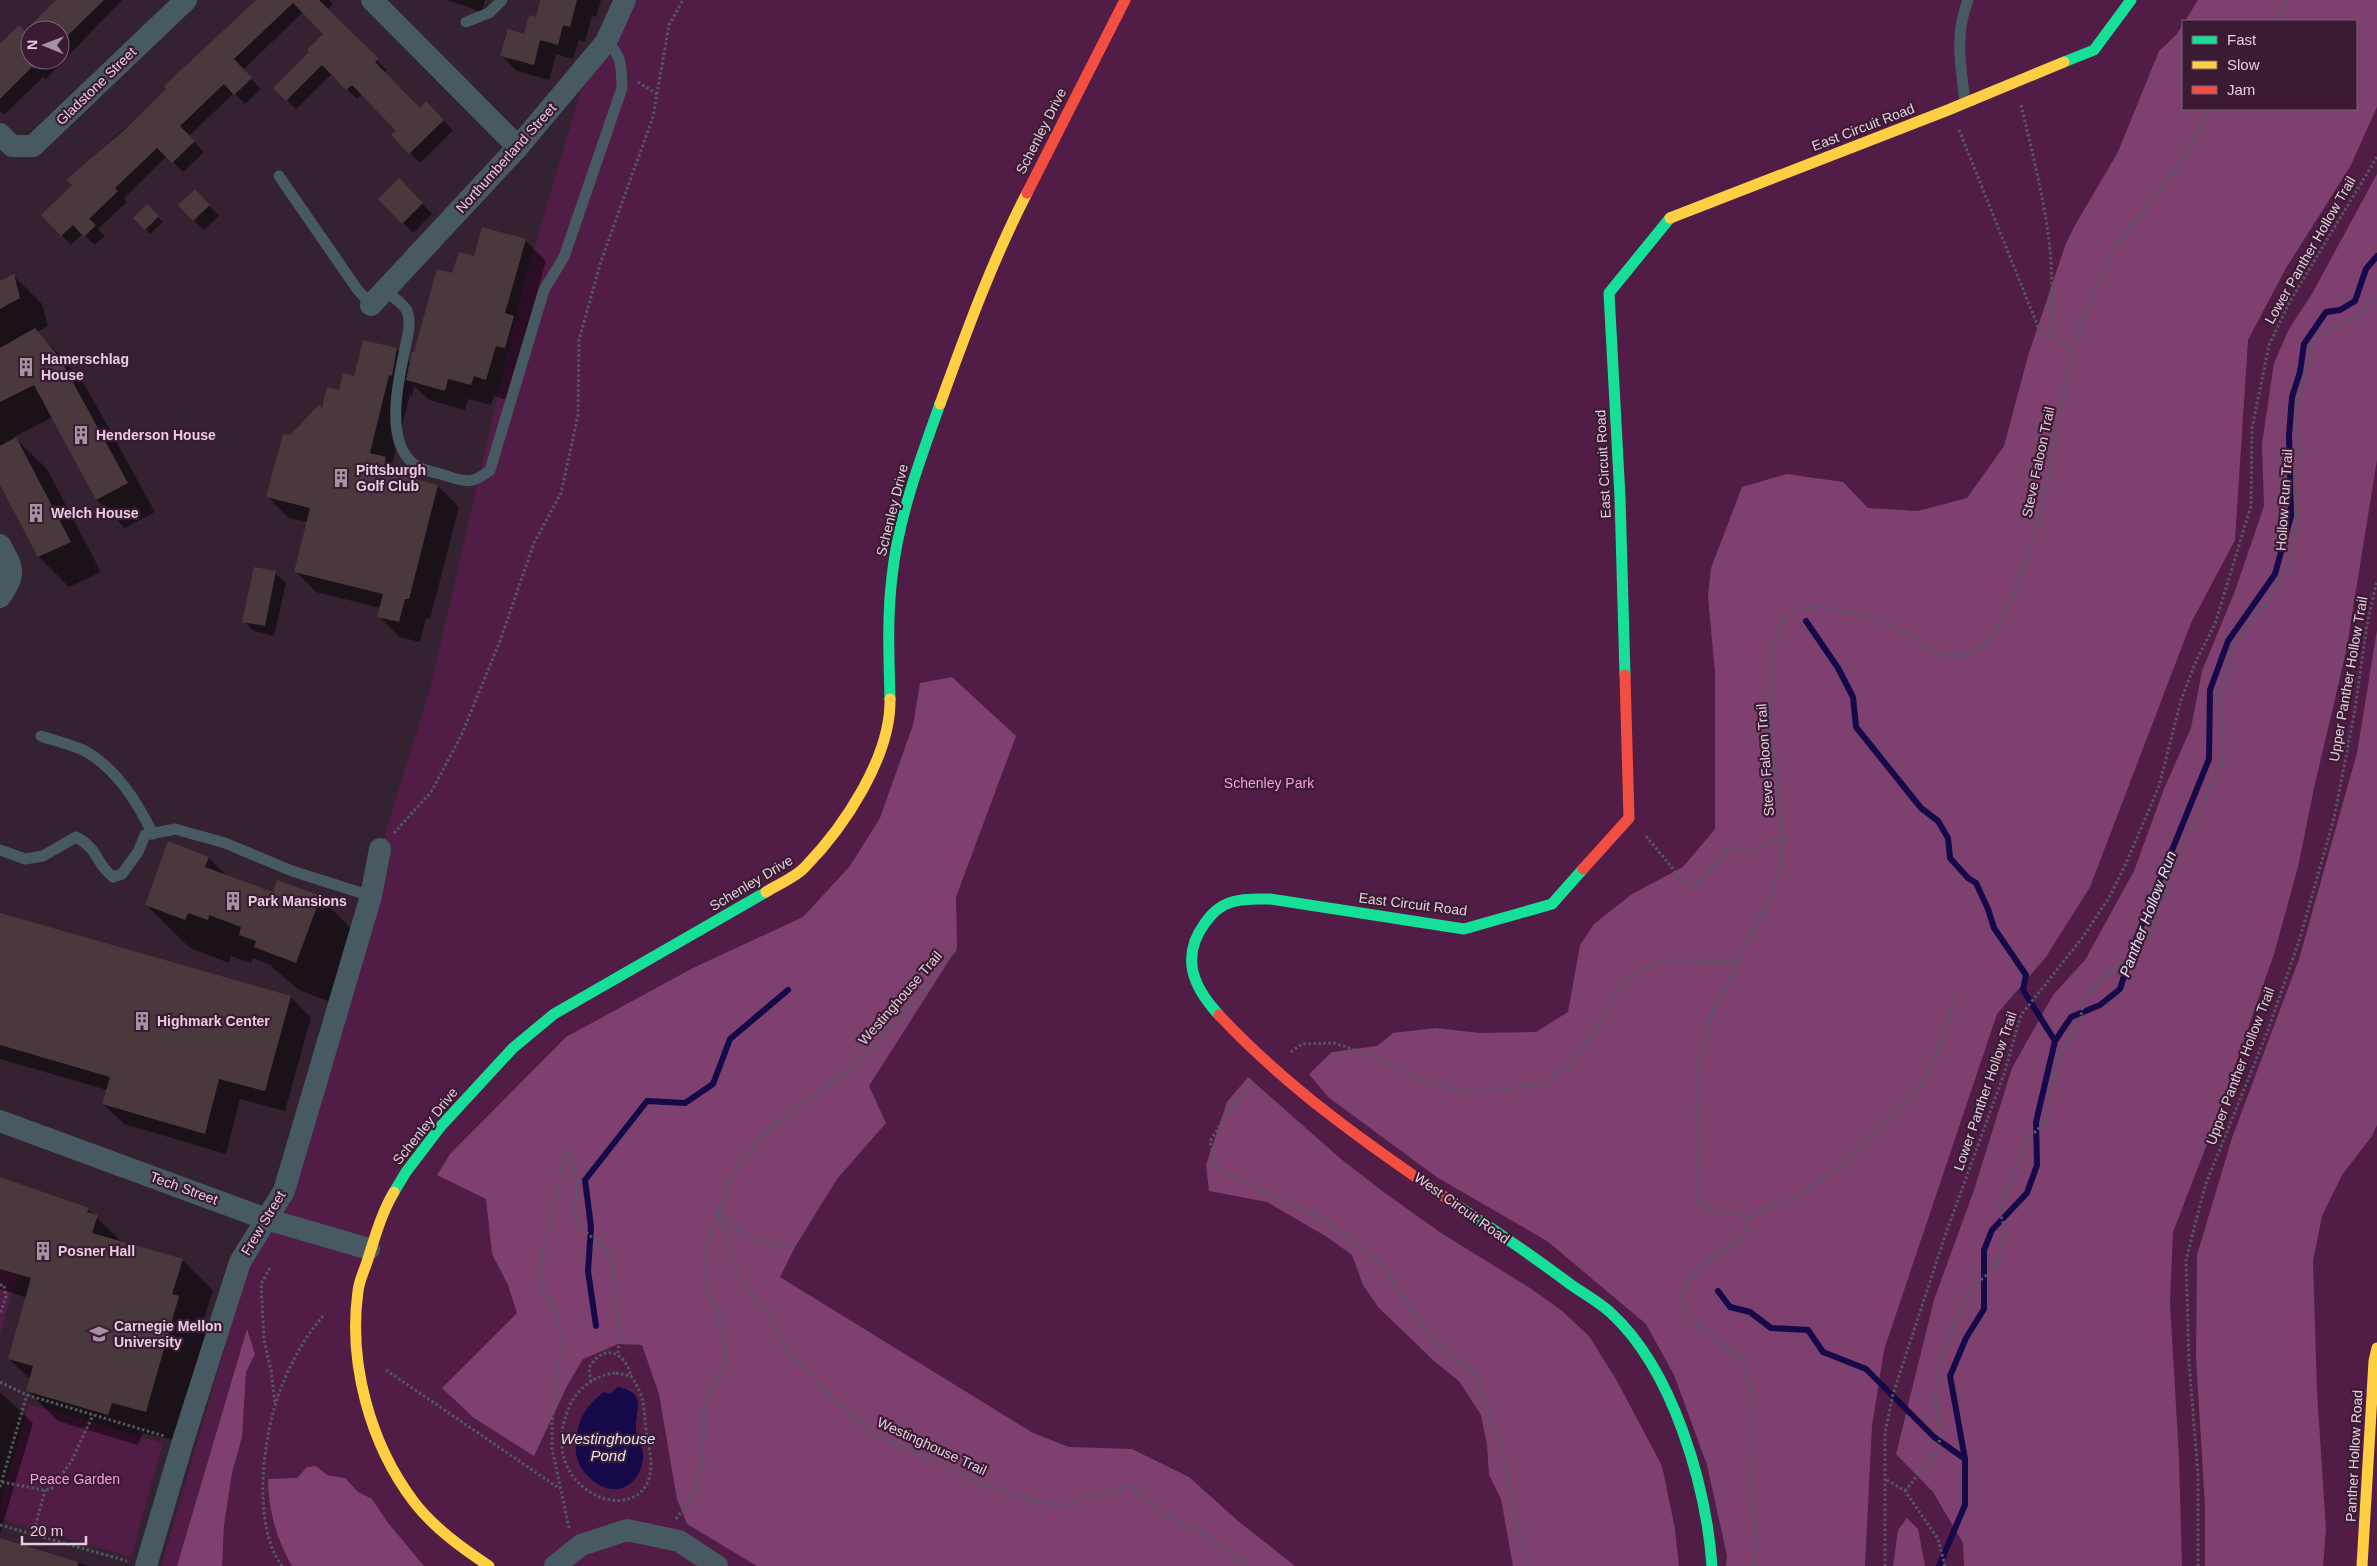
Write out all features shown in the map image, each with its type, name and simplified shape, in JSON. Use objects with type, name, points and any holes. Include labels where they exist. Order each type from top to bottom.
[{"type":"street","name":"Gladstone Street","points":[[0,134],[12,146],[33,146],[186,0]]},
{"type":"street","points":[[372,0],[518,147]]},
{"type":"street","name":"Northumberland Street","points":[[378,298],[518,147],[606,42],[625,0]]},
{"type":"street","name":"Schenley Drive","points":[[489,1566],[457,1545],[415,1503],[394,1471],[379,1441],[367,1406],[357,1353],[355,1328],[358,1289],[369,1249],[383,1211],[406,1172],[441,1126],[513,1048],[554,1014],[694,935],[804,869],[842,822],[862,790],[871,774],[890,718],[888,624],[892,575],[902,518],[921,456],[964,339],[1014,218],[1125,0]]},
{"type":"street","name":"East Circuit Road","points":[[1242,898],[1270,899],[1464,929],[1552,904],[1629,818],[1620,497],[1609,293],[1669,218],[1951,109],[2094,50],[2131,0]]},
{"type":"street","points":[[0,545],[11,565],[11,580],[0,597]]},
{"type":"street","name":"Frew Street","points":[[140,1564],[183,1441],[240,1262],[284,1191],[371,896],[380,848]]},
{"type":"street","name":"West Circuit Road","points":[[1242,898],[1218,907],[1200,929],[1191,952],[1193,975],[1205,998],[1224,1021],[1270,1067],[1384,1154],[1544,1264],[1615,1316],[1650,1360],[1677,1420],[1697,1473],[1712,1541],[1712,1566]]},
{"type":"street","name":"Tech Street","points":[[0,1122],[266,1219],[369,1249]]},
{"type":"street","name":"Panther Hollow Road","points":[[2362,1566],[2374,1361],[2377,1348]]},
{"type":"street","points":[[555,1566],[581,1545],[627,1530],[679,1541],[717,1566]]},
{"type":"lane","points":[[466,22],[489,13],[502,0]]},
{"type":"lane","points":[[1965,103],[1960,56],[1960,20],[1968,0]]},
{"type":"lane","points":[[280,176],[356,289],[406,309],[410,321],[401,368],[396,422],[398,441],[405,457],[417,467],[465,482],[479,479],[490,470],[544,290],[564,257],[622,88],[618,52],[606,42]]},
{"type":"lane","points":[[41,736],[84,752],[111,772],[138,804],[153,834]]},
{"type":"lane","points":[[0,850],[25,859],[43,856],[76,837],[90,844],[105,871],[113,877],[122,874],[138,852],[145,835],[175,829],[226,843],[292,871],[371,896]]},
{"type":"path","points":[[380,848],[431,792],[460,736],[500,641],[534,543],[561,493],[578,415],[579,340],[601,261],[653,117],[669,25],[683,0]]},
{"type":"path","points":[[2277,20],[2289,0]]},
{"type":"path","points":[[2016,82],[2042,193],[2048,234],[2053,291],[2050,337]]},
{"type":"path","points":[[1951,109],[2041,334],[2074,350]]},
{"type":"path","name":"Steve Faloon Trail","points":[[1746,1220],[1738,1214],[1708,1210],[1697,1200],[1696,1167],[1699,1143],[1696,1080],[1703,1041],[1713,1009],[1730,984],[1737,962],[1768,904],[1780,871],[1783,841],[1771,730],[1772,645],[1785,614],[1819,606],[1858,615],[1897,628],[1940,654],[1952,656],[1966,655],[1990,639],[2010,600],[2028,554],[2042,508],[2074,350],[2093,294],[2113,248],[2144,212],[2189,151],[2208,110]]},
{"type":"path","name":"Lower Panther Hollow Trail","points":[[1885,1566],[1887,1480],[1885,1433],[1899,1374],[1961,1192],[2004,1074],[2021,1016],[2045,982],[2083,937],[2110,896],[2128,861],[2159,786],[2181,700],[2196,661],[2215,624],[2251,506],[2252,428],[2269,344],[2290,301],[2377,157]]},
{"type":"path","name":"Hollow Run Trail","points":[[1906,1491],[1937,1451],[1941,1434],[1935,1397],[1937,1371],[1947,1341],[1970,1289],[1990,1274],[1996,1266],[2006,1232],[1999,1210],[2027,1139],[2044,1123],[2055,1072],[2063,1049],[2079,1024],[2084,997],[2123,960],[2140,949],[2150,934],[2171,874],[2221,763],[2223,751],[2222,720],[2218,693],[2228,675],[2230,654],[2267,601],[2291,562],[2296,528],[2295,490],[2301,461],[2296,422],[2297,404],[2312,347],[2319,333],[2355,318],[2377,299]]},
{"type":"path","name":"Upper Panther Hollow Trail","points":[[2198,1566],[2198,1476],[2189,1362],[2186,1260],[2205,1186],[2268,1030],[2300,938],[2334,818],[2354,715],[2367,625],[2377,580]]},
{"type":"path","points":[[1629,818],[1656,846],[1683,881],[1694,888],[1708,875],[1720,856],[1727,850],[1741,850],[1752,855],[1764,843],[1783,841]]},
{"type":"path","name":"Westinghouse Trail","points":[[659,1537],[680,1515],[694,1494],[702,1462],[704,1406],[726,1359],[721,1325],[708,1288],[703,1262],[718,1210],[732,1176],[760,1139],[786,1114],[823,1090],[858,1062],[900,1019],[957,948]]},
{"type":"path","points":[[1532,1566],[1519,1538],[1503,1452],[1474,1375],[1430,1337],[1383,1266],[1325,1220],[1216,1167],[1210,1141],[1231,1108],[1270,1067],[1302,1044],[1334,1043],[1369,1054],[1424,1082],[1459,1091],[1500,1090],[1544,1084],[1572,1062],[1622,984],[1646,966],[1673,960],[1737,962]]},
{"type":"path","points":[[1754,1566],[1755,1516],[1748,1486],[1753,1461],[1752,1394],[1742,1360],[1688,1318],[1680,1300],[1687,1281],[1700,1267],[1744,1234],[1746,1220],[1762,1211],[1794,1198],[1840,1166],[1894,1115],[1926,1078],[1946,1030],[1956,987]]},
{"type":"path","points":[[570,1531],[552,1448],[552,1424],[561,1347],[560,1327],[554,1308],[543,1289],[539,1266],[566,1151],[573,1163],[578,1185],[574,1214],[579,1226],[611,1254],[619,1334],[618,1354]]},
{"type":"path","points":[[718,1210],[734,1227],[754,1241],[794,1247]]},
{"type":"path","name":"Westinghouse Trail","points":[[718,1210],[739,1278],[762,1306],[793,1355],[831,1396],[873,1433],[981,1482],[1035,1501],[1060,1505],[1130,1485],[1162,1513],[1212,1539],[1250,1566]]},
{"type":"path","points":[[270,1268],[261,1284],[264,1340],[271,1370],[275,1406]]},
{"type":"path","points":[[0,1284],[4,1285],[6,1297],[0,1314]]},
{"type":"path","points":[[282,1566],[265,1526],[264,1489],[267,1447],[275,1406],[293,1360],[309,1332],[323,1316]]},
{"type":"path","points":[[591,1382],[589,1368],[598,1357],[605,1353],[618,1354],[628,1365],[631,1376],[640,1390],[645,1407],[651,1466],[649,1477],[641,1490],[624,1501],[616,1502],[590,1494],[575,1480],[563,1456],[561,1436],[565,1416],[576,1394],[603,1374],[616,1373],[631,1376]]},
{"type":"path","points":[[382,1368],[561,1490]]},
{"type":"path","points":[[0,1382],[27,1395],[172,1438]]},
{"type":"path","points":[[0,1487],[27,1395]]},
{"type":"path","points":[[2,1482],[45,1490],[51,1489],[71,1462],[93,1415]]},
{"type":"path","points":[[1887,1480],[1906,1491],[1938,1539],[1945,1566]]},
{"type":"path","points":[[33,1535],[45,1490]]},
{"type":"path","points":[[0,1525],[140,1564]]},
{"type":"green space","name":"Schenley Park","points":[[617,0],[2377,0],[2377,1566],[161,1566],[247,1271],[266,1219],[431,685],[522,290],[594,45]]},
{"type":"green space","points":[[0,1269],[18,1274],[0,1335]]},
{"type":"green space","name":"Peace Garden","points":[[29,1404],[163,1443],[131,1557],[0,1519],[0,1505]]},
{"type":"shaded area","points":[[2198,0],[2377,0],[2377,107],[2350,167],[2286,268],[2248,340],[2235,540],[2191,623],[2090,887],[2046,957],[1997,1014],[1884,1350],[1872,1426],[1865,1566],[1726,1566],[1727,1556],[1707,1465],[1674,1375],[1646,1324],[1547,1241],[1438,1178],[1328,1097],[1309,1074],[1332,1052],[1377,1046],[1393,1033],[1436,1028],[1479,1033],[1536,1032],[1568,1012],[1580,945],[1594,924],[1632,894],[1683,867],[1715,829],[1715,673],[1708,596],[1711,568],[1742,487],[1787,474],[1843,482],[1868,508],[1918,511],[1967,498],[2004,446],[2028,356],[2065,246],[2118,152],[2159,51],[2177,34],[2182,26],[2182,110],[2357,110],[2357,20],[2186,20]]},
{"type":"shaded area","points":[[2377,174],[2377,460],[2346,652],[2314,788],[2298,867],[2274,954],[2214,1126],[2173,1232],[2170,1302],[2179,1459],[2182,1566],[1964,1566],[1963,1543],[1933,1492],[1896,1454],[1934,1300],[1974,1190],[2012,1068],[2053,995],[2085,960],[2134,871],[2164,789],[2191,728],[2202,671],[2235,591],[2264,506],[2262,444],[2274,363],[2289,329],[2313,292]]},
{"type":"shaded area","points":[[2377,630],[2377,1125],[2372,1136],[2342,1175],[2322,1216],[2313,1261],[2317,1392],[2326,1529],[2323,1566],[2205,1566],[2205,1506],[2196,1359],[2197,1255],[2232,1138],[2299,959],[2357,753]]},
{"type":"shaded area","points":[[952,677],[1016,736],[956,897],[957,948],[869,1086],[886,1123],[837,1179],[795,1247],[780,1277],[1033,1433],[1069,1447],[1132,1449],[1189,1477],[1238,1521],[1295,1566],[757,1566],[687,1524],[677,1499],[659,1394],[642,1345],[618,1344],[583,1359],[567,1386],[534,1456],[474,1418],[442,1388],[517,1313],[508,1285],[492,1254],[486,1199],[437,1175],[450,1154],[566,1037],[693,968],[803,917],[850,866],[880,818],[913,725],[920,683]]},
{"type":"shaded area","points":[[1248,1077],[1341,1159],[1385,1193],[1441,1233],[1530,1288],[1561,1310],[1589,1336],[1617,1381],[1662,1466],[1675,1529],[1679,1566],[1513,1566],[1501,1499],[1489,1475],[1487,1445],[1481,1415],[1459,1381],[1434,1361],[1378,1307],[1363,1285],[1352,1255],[1327,1237],[1267,1202],[1209,1191],[1206,1165],[1227,1102]]},
{"type":"shaded area","points":[[247,1329],[255,1354],[246,1372],[242,1437],[232,1473],[224,1525],[222,1566],[177,1566]]},
{"type":"shaded area","points":[[316,1466],[327,1475],[345,1478],[358,1492],[372,1499],[388,1523],[424,1566],[292,1566],[274,1524],[268,1491],[268,1479],[297,1478],[307,1467]]},
{"type":"shaded area","points":[[1907,1518],[1918,1529],[1925,1566],[1893,1566],[1898,1530]]},
{"type":"water","name":"Westinghouse Pond","points":[[618,1387],[633,1393],[637,1398],[636,1432],[643,1458],[641,1468],[631,1483],[625,1487],[609,1489],[600,1486],[585,1473],[577,1459],[576,1443],[581,1420],[587,1408],[604,1392],[610,1394]]},
{"type":"building","points":[[56,0],[104,0],[70,33],[70,20],[36,20]]},
{"type":"building","points":[[256,0],[319,0],[379,59],[375,62],[420,108],[426,101],[444,120],[409,154],[391,135],[396,131],[352,85],[346,90],[322,65],[286,101],[273,88],[309,52],[307,50],[323,34],[293,3],[234,59],[252,78],[234,95],[224,84],[180,126],[195,141],[172,163],[157,148],[115,188],[118,191],[89,219],[96,225],[84,237],[73,225],[61,236],[41,215],[72,185],[66,180],[122,132],[166,89],[164,86]]},
{"type":"building","points":[[540,0],[577,0],[570,27],[563,25],[558,45],[540,40],[534,65],[500,56],[508,29],[524,34],[529,15],[536,17]]},
{"type":"building","points":[[19,25],[20,70],[29,70],[0,99],[0,44]]},
{"type":"building","points":[[399,178],[423,203],[402,224],[378,199]]},
{"type":"building","points":[[195,189],[210,205],[193,221],[178,205]]},
{"type":"building","points":[[147,204],[159,216],[145,230],[133,218]]},
{"type":"building","points":[[482,227],[526,239],[505,313],[514,316],[505,348],[496,346],[486,380],[474,376],[471,385],[448,379],[445,391],[406,380],[412,352],[414,352],[437,269],[452,273],[459,252],[474,256]]},
{"type":"building","points":[[14,274],[20,298],[0,309],[0,281]]},
{"type":"building","name":"Henderson House","points":[[35,328],[59,357],[128,483],[96,500],[34,385],[0,402],[0,348]]},
{"type":"building","name":"Pittsburgh Golf Club","points":[[363,340],[397,348],[392,376],[389,375],[370,453],[386,457],[383,471],[438,485],[409,599],[405,599],[399,622],[377,617],[383,594],[294,572],[310,508],[266,497],[283,434],[290,435],[319,405],[322,408],[327,387],[339,390],[343,373],[354,376]]},
{"type":"building","name":"Welch House","points":[[16,437],[71,542],[38,557],[0,485],[0,446]]},
{"type":"building","points":[[254,567],[276,571],[265,626],[242,622]]},
{"type":"building","name":"Park Mansions","points":[[168,841],[209,857],[205,867],[273,892],[277,880],[321,896],[296,963],[254,947],[256,941],[239,935],[241,927],[209,915],[208,920],[188,913],[185,920],[145,905]]},
{"type":"building","name":"Highmark Center","points":[[0,913],[291,996],[265,1091],[219,1079],[205,1134],[102,1104],[110,1077],[0,1045]]},
{"type":"building","points":[[0,1177],[89,1208],[87,1212],[98,1215],[92,1233],[183,1259],[172,1294],[179,1296],[146,1412],[112,1403],[108,1415],[26,1391],[33,1366],[8,1359],[31,1278],[0,1269]]},
{"type":"building","points":[[0,1538],[78,1562],[78,1566],[0,1566]]},
{"type":"waterway","name":"Panther Hollow Run","points":[[1939,1566],[1965,1505],[1965,1459],[1950,1376],[1966,1338],[1984,1309],[1984,1250],[1992,1230],[2027,1193],[2037,1165],[2036,1122],[2055,1041],[2071,1017],[2100,1005],[2120,989],[2134,944],[2209,759],[2210,690],[2228,641],[2275,574],[2291,516],[2289,436],[2292,397],[2300,372],[2304,344],[2326,312],[2340,310],[2355,301],[2366,269],[2377,256]]},
{"type":"waterway","points":[[1806,621],[1838,668],[1853,697],[1856,727],[1921,808],[1938,821],[1948,838],[1950,858],[1968,878],[1976,883],[1994,928],[2026,975],[2023,990],[2055,1041]]},
{"type":"waterway","points":[[596,1326],[588,1271],[591,1227],[585,1180],[647,1101],[685,1103],[713,1084],[730,1039],[788,990]]},
{"type":"waterway","points":[[1718,1291],[1730,1307],[1750,1312],[1771,1328],[1808,1330],[1823,1352],[1866,1369],[1934,1437],[1965,1459]]},
{"type":"traffic: fast","points":[[2064,62],[2094,50],[2131,0]]},
{"type":"traffic: fast","points":[[1625,675],[1620,497],[1609,293],[1670,218]]},
{"type":"traffic: fast","points":[[890,699],[890,592],[895,555],[911,489],[940,404]]},
{"type":"traffic: fast","points":[[1219,1015],[1202,994],[1193,971],[1192,960],[1197,936],[1205,923],[1217,910],[1228,903],[1246,899],[1270,899],[1464,929],[1552,904],[1583,869]]},
{"type":"traffic: fast","points":[[394,1192],[406,1172],[441,1126],[513,1048],[554,1014],[766,892]]},
{"type":"traffic: fast","points":[[1458,1206],[1602,1305],[1633,1337],[1652,1365],[1669,1397],[1682,1430],[1694,1465],[1702,1500],[1712,1566]]},
{"type":"traffic: slow","points":[[1670,218],[1948,110],[2064,62]]},
{"type":"traffic: slow","points":[[940,404],[991,271],[1027,193]]},
{"type":"traffic: slow","points":[[766,892],[801,871],[820,851],[849,812],[874,767],[883,744],[890,699]]},
{"type":"traffic: slow","points":[[394,1192],[385,1209],[360,1280],[358,1291],[356,1346],[366,1402],[374,1429],[385,1455],[414,1502],[439,1529],[489,1566]]},
{"type":"traffic: slow","points":[[2362,1566],[2374,1361],[2377,1348]]},
{"type":"traffic: jam","points":[[1027,193],[1125,0]]},
{"type":"traffic: jam","points":[[1583,869],[1629,818],[1625,675]]},
{"type":"traffic: jam","points":[[1219,1015],[1274,1068],[1333,1117],[1395,1163],[1458,1206]]},
{"type":"place","name":"Hamerschlag House","points":[[26,367]]},
{"type":"place","name":"Henderson House","points":[[81,435]]},
{"type":"place","name":"Pittsburgh Golf Club","points":[[341,478]]},
{"type":"place","name":"Welch House","points":[[36,513]]},
{"type":"place","name":"Park Mansions","points":[[233,901]]},
{"type":"place","name":"Highmark Center","points":[[142,1021]]},
{"type":"place","name":"Posner Hall","points":[[43,1251]]},
{"type":"place","name":"Carnegie Mellon University","points":[[99,1334]]}]
